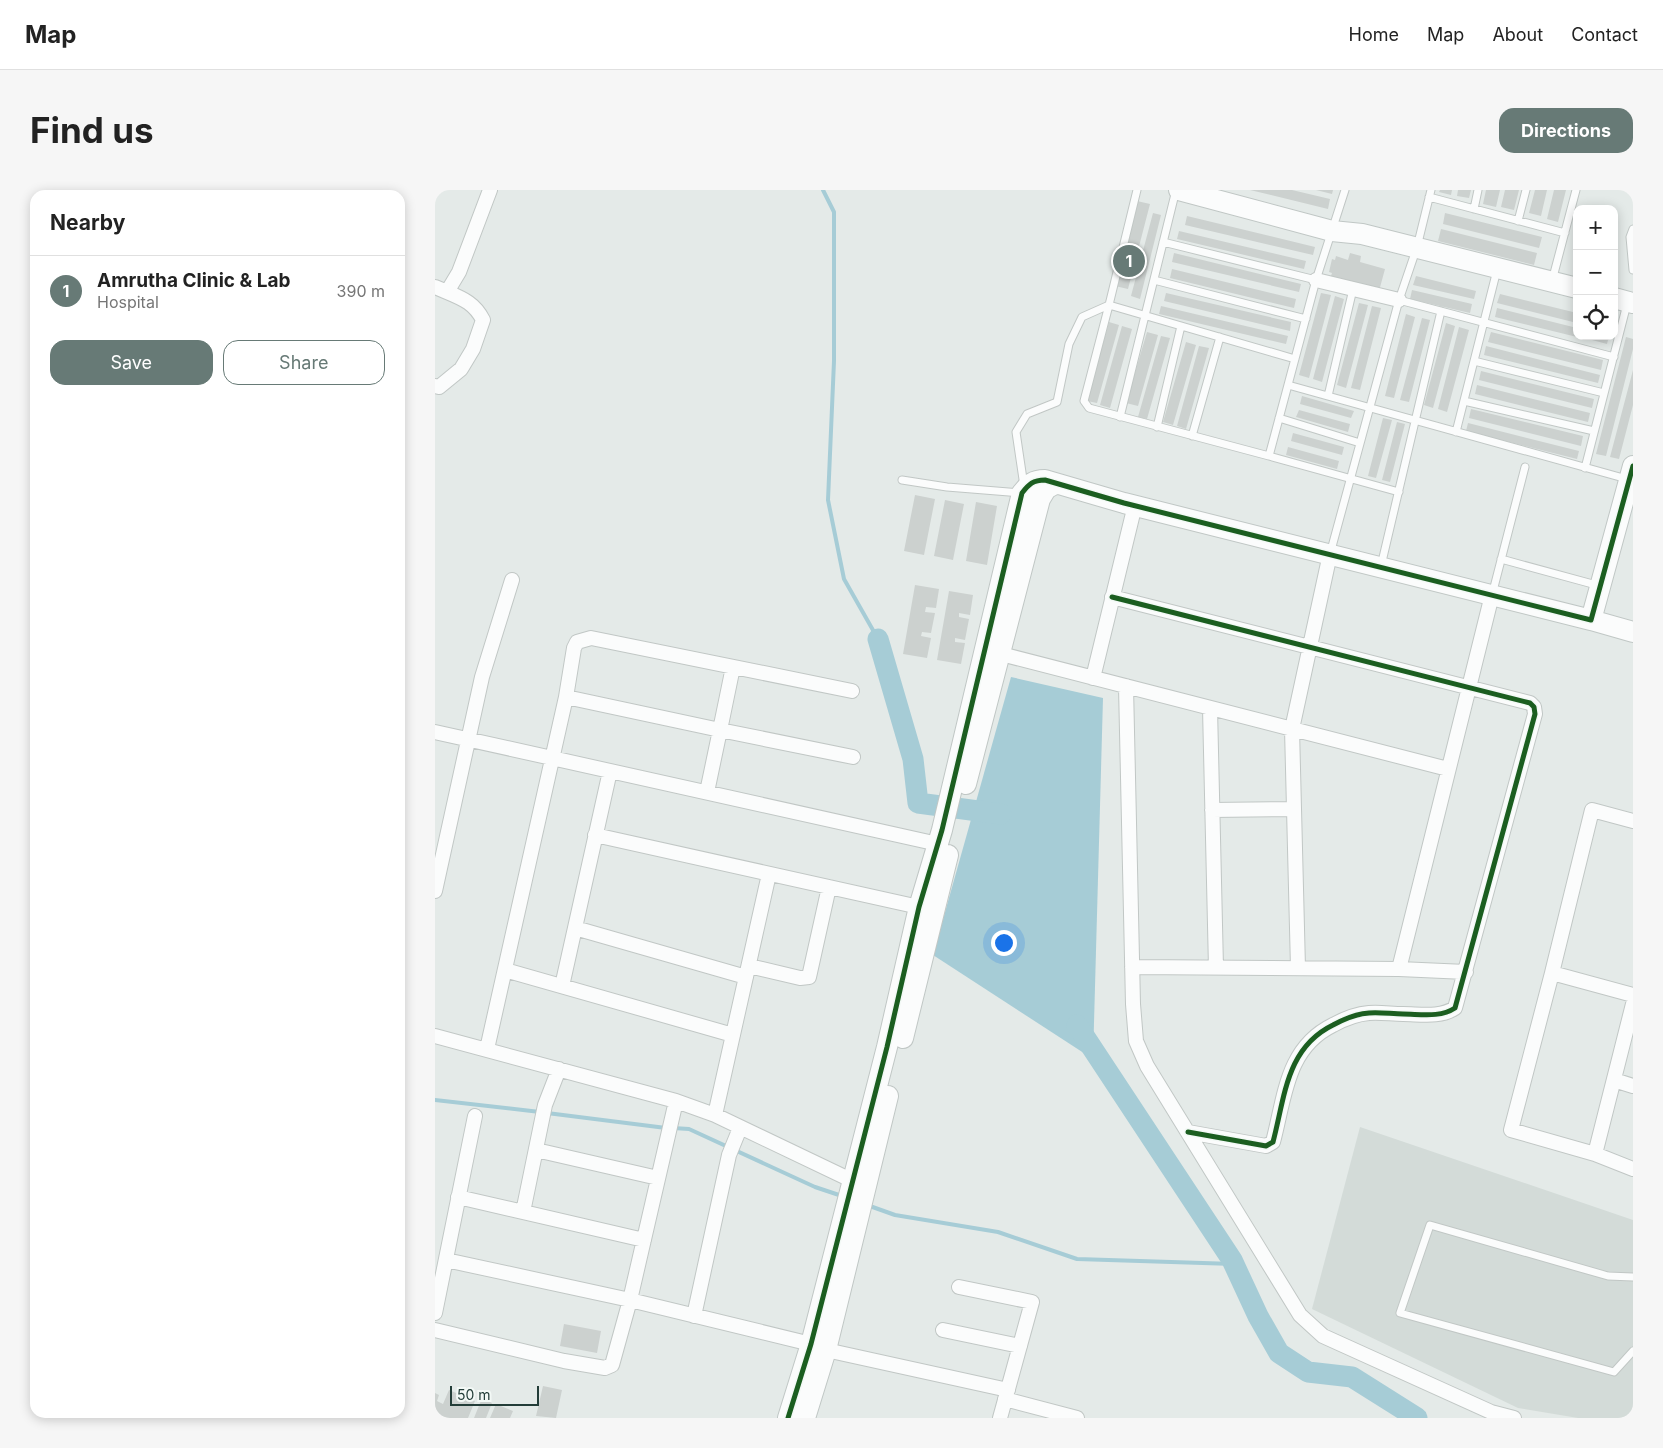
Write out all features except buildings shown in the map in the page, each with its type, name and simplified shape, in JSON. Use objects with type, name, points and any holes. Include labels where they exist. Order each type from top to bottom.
[{"type":"street","points":[[435,386],[439,387],[461,369],[473,349],[483,320],[478,309],[472,304],[441,289],[459,272],[490,190]]},
{"type":"street","points":[[1177,190],[1208,193],[1332,230],[1362,234],[1573,287]]},
{"type":"street","points":[[1316,280],[1399,300]]},
{"type":"street","points":[[1591,620],[1631,473]]},
{"type":"street","points":[[805,1418],[818,1347],[855,1194],[919,907],[938,844],[1023,491],[1029,484],[1037,480],[1045,480],[1135,506],[1633,632]]},
{"type":"street","points":[[855,1194],[1001,654],[1040,499],[1046,489],[1055,484]]},
{"type":"street","points":[[1093,678],[1135,506]]},
{"type":"street","points":[[1298,968],[1292,729],[1330,554]]},
{"type":"street","points":[[435,891],[467,738],[482,677],[512,580]]},
{"type":"street","points":[[1399,969],[1492,595]]},
{"type":"street","points":[[1113,597],[1530,703],[1534,707],[1535,714],[1459,1000],[1455,1008],[1440,1014],[1368,1013],[1346,1018],[1325,1028],[1307,1042],[1289,1076],[1273,1142],[1266,1146],[1188,1132]]},
{"type":"street","points":[[487,1049],[566,696],[574,648],[577,642],[591,638],[852,691]]},
{"type":"street","points":[[1001,654],[1448,769]]},
{"type":"street","points":[[707,792],[733,667]]},
{"type":"street","points":[[1125,686],[1132,967],[1136,1041],[1147,1066],[1300,1315],[1311,1326],[1323,1336],[1482,1408],[1514,1418]]},
{"type":"street","points":[[566,696],[853,757]]},
{"type":"street","points":[[1210,708],[1216,968]]},
{"type":"street","points":[[435,732],[938,844]]},
{"type":"street","points":[[562,986],[610,771]]},
{"type":"street","points":[[1212,810],[1294,809]]},
{"type":"street","points":[[1633,821],[1592,810],[1511,1130],[1595,1154],[1633,1169]]},
{"type":"street","points":[[595,835],[919,907]]},
{"type":"street","points":[[715,1116],[769,874]]},
{"type":"street","points":[[575,928],[747,972],[800,978],[809,977],[829,887]]},
{"type":"street","points":[[1132,967],[1399,969],[1466,972]]},
{"type":"street","points":[[505,970],[733,1035]]},
{"type":"street","points":[[1552,973],[1633,995]]},
{"type":"street","points":[[1595,1154],[1633,1004]]},
{"type":"street","points":[[435,1036],[676,1101],[740,1128],[855,1194]]},
{"type":"street","points":[[523,1212],[544,1112],[559,1069]]},
{"type":"street","points":[[1614,1080],[1633,1086]]},
{"type":"street","points":[[435,1330],[563,1361],[605,1368],[612,1365],[630,1300],[676,1101]]},
{"type":"street","points":[[435,1313],[475,1116]]},
{"type":"street","points":[[694,1316],[731,1150],[740,1128]]},
{"type":"street","points":[[536,1150],[658,1178]]},
{"type":"street","points":[[459,1197],[644,1240]]},
{"type":"street","points":[[446,1260],[630,1300],[1006,1394],[1077,1418]]},
{"type":"street","points":[[959,1287],[1032,1302],[1000,1418]]},
{"type":"street","points":[[943,1330],[1019,1346]]},
{"type":"street","points":[[788,1418],[818,1347]]},
{"type":"lane","points":[[1137,190],[1084,401],[1089,408],[1399,492]]},
{"type":"lane","points":[[1120,417],[1177,190]]},
{"type":"lane","points":[[1269,456],[1316,280],[1345,190]]},
{"type":"lane","points":[[1474,209],[1478,190]]},
{"type":"lane","points":[[1518,221],[1526,190]]},
{"type":"lane","points":[[1552,281],[1576,190]]},
{"type":"lane","points":[[1330,554],[1349,478],[1371,407],[1399,300],[1417,247],[1430,194],[1474,209],[1565,233]]},
{"type":"lane","points":[[1633,229],[1631,237],[1633,270]]},
{"type":"lane","points":[[1163,242],[1316,280]]},
{"type":"lane","points":[[1457,432],[1498,269]]},
{"type":"lane","points":[[1154,280],[1305,319]]},
{"type":"lane","points":[[1328,396],[1353,289]]},
{"type":"lane","points":[[1399,300],[1614,356]]},
{"type":"lane","points":[[1585,468],[1614,356],[1625,301]]},
{"type":"lane","points":[[902,480],[947,487],[1023,491],[1016,432],[1027,414],[1057,402],[1069,344],[1082,317],[1109,305],[1295,359]]},
{"type":"lane","points":[[1381,567],[1441,311]]},
{"type":"lane","points":[[1157,427],[1181,326]]},
{"type":"lane","points":[[1192,436],[1220,337]]},
{"type":"lane","points":[[1474,361],[1604,393]]},
{"type":"lane","points":[[1288,385],[1585,468],[1631,473]]},
{"type":"lane","points":[[1464,401],[1594,431]]},
{"type":"lane","points":[[1279,418],[1360,442]]},
{"type":"lane","points":[[1492,595],[1525,467]]},
{"type":"lane","points":[[1501,559],[1601,586]]},
{"type":"lane","points":[[1633,1277],[1608,1276],[1430,1225],[1400,1313],[1614,1372],[1633,1351]]},
{"type":"shaded area","points":[[1360,1127],[1633,1220],[1633,1418],[1578,1418],[1518,1408],[1312,1309]]},
{"type":"water","points":[[1011,677],[1103,698],[1093,1059],[933,955]]},
{"type":"waterway","points":[[823,190],[834,212],[834,361],[828,500],[844,579],[878,639]]},
{"type":"waterway","points":[[878,639],[913,759],[918,803],[1001,814]]},
{"type":"waterway","points":[[1077,1025],[1232,1260],[1258,1316],[1279,1353],[1308,1372],[1352,1377],[1417,1418]]},
{"type":"waterway","points":[[435,1100],[540,1112]]},
{"type":"waterway","points":[[547,1113],[666,1128]]},
{"type":"waterway","points":[[673,1128],[689,1129],[815,1187],[842,1196]]},
{"type":"waterway","points":[[867,1205],[895,1215],[998,1232],[1077,1259],[1234,1264]]},
{"type":"cycle path","points":[[788,1418],[811,1344],[887,1047],[919,907],[942,830],[1022,493],[1027,487],[1034,482],[1045,480],[1124,503],[1591,620],[1633,466]]},
{"type":"cycle path","points":[[1112,597],[1530,703],[1534,707],[1535,714],[1455,1008],[1443,1013],[1430,1015],[1359,1014],[1341,1021],[1317,1035],[1305,1047],[1290,1075],[1273,1142],[1266,1146],[1188,1132]]},
{"type":"place","name":"Amrutha Clinic & Lab","points":[[1129,261]]}]
